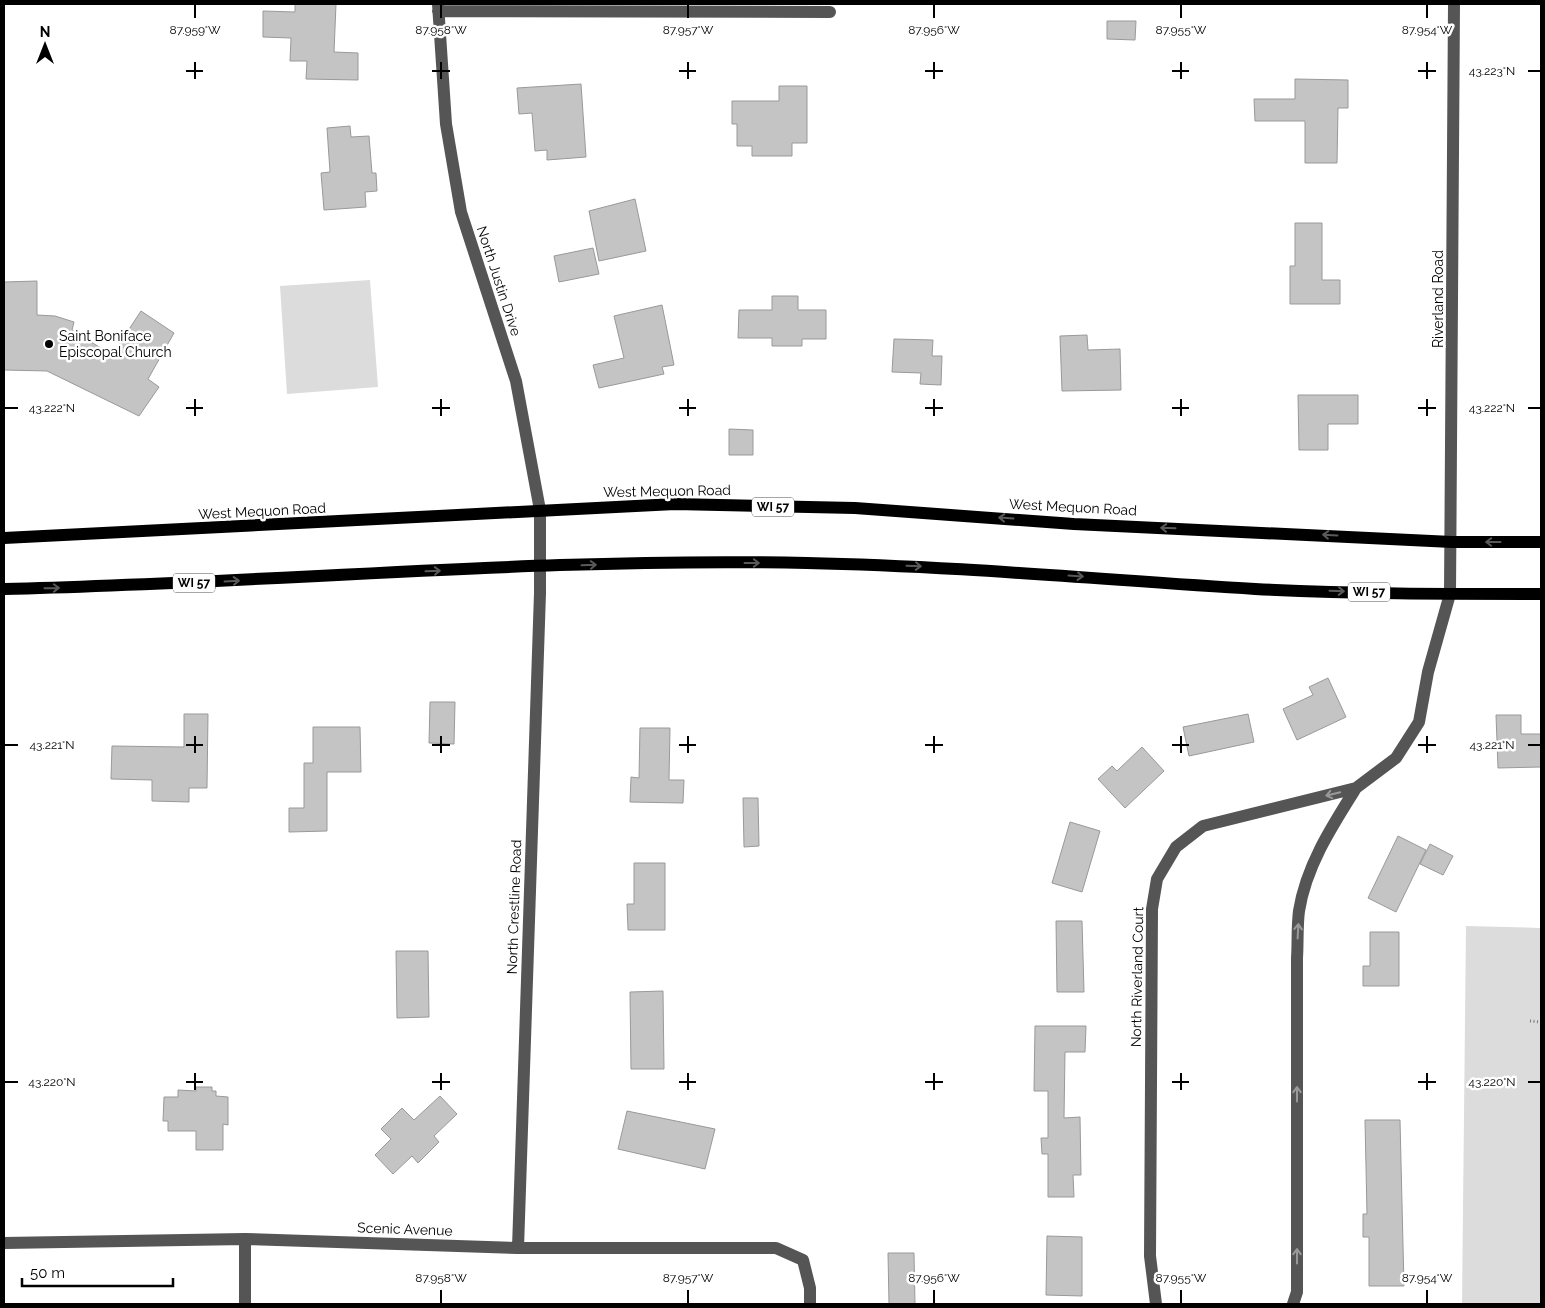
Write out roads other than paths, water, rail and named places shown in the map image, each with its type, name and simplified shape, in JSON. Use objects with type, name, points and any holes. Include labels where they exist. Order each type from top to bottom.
[{"type":"main road","name":"West Mequon Road","points":[[4,538],[674,504],[855,508],[1074,524],[1452,542],[1541,542]]},
{"type":"main road","name":"WI 57","points":[[4,589],[110,586],[540,566],[805,563],[941,567],[1258,589],[1450,594],[1541,594]]},
{"type":"street","name":"Riverland Road","points":[[1450,594],[1452,542],[1454,4]]},
{"type":"street","points":[[438,7],[830,12]]},
{"type":"street","name":"North Justin Drive","points":[[438,7],[446,124],[461,212],[516,381],[540,510],[540,566]]},
{"type":"street","name":"North Crestline Road","points":[[518,1248],[540,566]]},
{"type":"street","name":"North Riverland Court","points":[[1293,1304],[1297,1292],[1297,958],[1299,911],[1309,874],[1324,841],[1356,788],[1396,758],[1419,722],[1428,672],[1450,594]]},
{"type":"street","name":"North Riverland Court","points":[[1156,1304],[1150,1256],[1152,909],[1157,879],[1176,848],[1203,826],[1356,788]]},
{"type":"street","points":[[245,1239],[245,1304]]},
{"type":"street","name":"Scenic Avenue","points":[[4,1243],[245,1239],[518,1248],[776,1248],[804,1260],[810,1288],[810,1304]]},
{"type":"place","name":"Saint Boniface Episcopal Church","points":[[49,344]]}]
